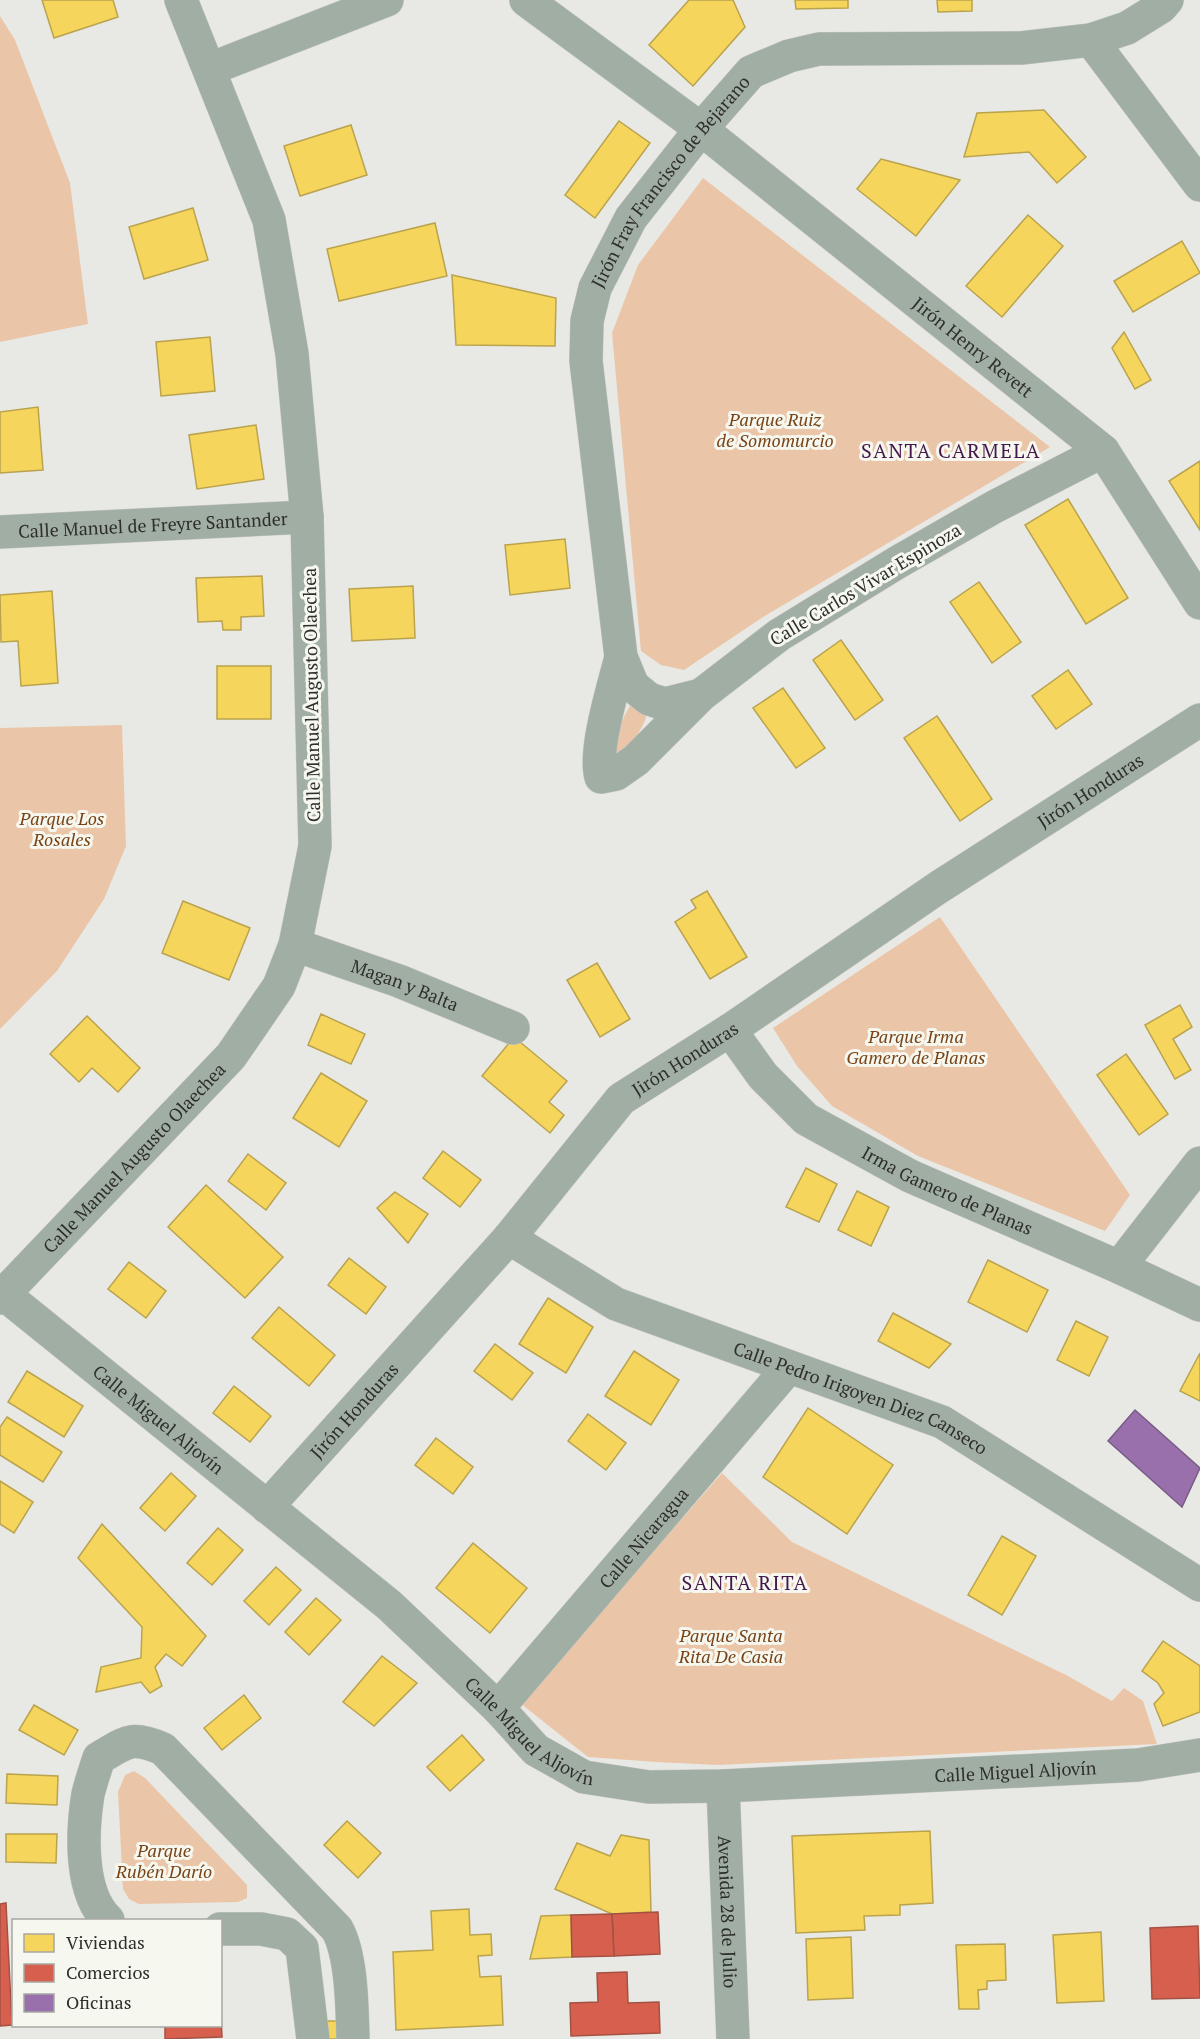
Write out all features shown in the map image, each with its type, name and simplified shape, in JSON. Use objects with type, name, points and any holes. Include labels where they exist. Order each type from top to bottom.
[{"type":"street","name":"Calle Manuel Augusto Olaechea","points":[[1,1294],[231,1056],[279,986],[295,945],[315,846],[307,517],[291,354],[269,220],[181,0]]},
{"type":"street","points":[[210,69],[387,0]]},
{"type":"street","name":"Jirón Henry Revett","points":[[526,0],[701,129],[1103,452],[1200,603]]},
{"type":"street","name":"Jirón Fray Francisco de Bejarano","points":[[627,671],[586,361],[588,321],[595,288],[631,218],[701,129],[751,72],[789,56],[819,49],[1021,48],[1091,40],[1127,28],[1161,7],[1167,0]]},
{"type":"street","points":[[1091,40],[1200,185]]},
{"type":"street","name":"Calle Carlos Vivar Espinoza","points":[[627,671],[649,699],[665,704],[701,695],[779,635],[898,562],[994,507],[1103,452]]},
{"type":"street","name":"Calle Manuel de Freyre Santander","points":[[0,532],[307,517]]},
{"type":"street","points":[[627,671],[602,737],[598,766],[601,777],[616,774],[636,760],[701,695]]},
{"type":"street","name":"Jirón Honduras","points":[[267,1507],[509,1238],[621,1099],[730,1030],[939,887],[1200,720]]},
{"type":"street","name":"Magan y Balta","points":[[295,945],[399,981],[513,1028]]},
{"type":"street","name":"Irma Gamero de Planas","points":[[730,1030],[763,1076],[806,1119],[910,1176],[1200,1305]]},
{"type":"street","points":[[1119,1267],[1200,1163]]},
{"type":"street","name":"Calle Pedro Irigoyen Diez Canseco","points":[[509,1238],[616,1304],[942,1422],[1200,1585]]},
{"type":"street","name":"Calle Miguel Aljovín","points":[[1,1294],[389,1605],[498,1708],[536,1750],[584,1777],[650,1787],[723,1786],[1138,1765],[1200,1755]]},
{"type":"street","name":"Calle Nicaragua","points":[[498,1708],[789,1367]]},
{"type":"street","points":[[107,1919],[98,1912],[87,1879],[84,1830],[88,1793],[99,1758],[130,1741],[147,1742],[163,1749],[338,1929],[344,1941],[352,2003],[353,2039]]},
{"type":"street","name":"Avenida 28 de Julio","points":[[723,1786],[733,2039]]},
{"type":"street","points":[[222,1929],[261,1929],[287,1934],[302,1948],[313,2039]]},
{"type":"street","points":[[302,1948],[344,1941]]},
{"type":"green space","points":[[0,16],[15,40],[70,183],[88,324],[0,342]]},
{"type":"green space","name":"Parque Ruiz de Somomurcio","points":[[703,178],[1050,447],[763,617],[684,670],[661,665],[641,651],[612,333],[638,265]]},
{"type":"green space","points":[[633,700],[647,712],[645,721],[632,745],[618,753],[614,750],[615,734]]},
{"type":"green space","name":"Parque Los Rosales","points":[[122,725],[126,846],[104,899],[57,971],[0,1029],[0,728]]},
{"type":"green space","name":"Parque Irma Gamero de Planas","points":[[940,917],[1130,1195],[1105,1231],[918,1156],[832,1106],[797,1066],[773,1028]]},
{"type":"green space","name":"Parque Santa Rita De Casia","points":[[722,1473],[792,1542],[1066,1675],[1112,1701],[1124,1688],[1143,1701],[1157,1744],[718,1765],[588,1757],[520,1703]]},
{"type":"green space","name":"Parque Rubén Darío","points":[[134,1771],[145,1778],[247,1885],[247,1898],[238,1902],[139,1904],[129,1899],[123,1889],[118,1792],[125,1775]]},
{"type":"building: Viviendas","points":[[42,0],[113,0],[118,17],[54,38]]},
{"type":"building: Viviendas","points":[[689,0],[733,0],[745,27],[693,86],[649,45]]},
{"type":"building: Viviendas","points":[[795,0],[848,0],[848,8],[796,9]]},
{"type":"building: Viviendas","points":[[937,0],[972,0],[972,11],[938,12]]},
{"type":"building: Viviendas","points":[[1044,110],[1086,157],[1057,183],[1029,152],[964,157],[977,113]]},
{"type":"building: Viviendas","points":[[619,121],[650,143],[595,218],[565,195]]},
{"type":"building: Viviendas","points":[[351,125],[367,175],[300,196],[284,146]]},
{"type":"building: Viviendas","points":[[881,159],[960,180],[916,236],[857,189]]},
{"type":"building: Viviendas","points":[[193,208],[208,260],[144,279],[129,227]]},
{"type":"building: Viviendas","points":[[1028,215],[1063,246],[1002,317],[966,286]]},
{"type":"building: Viviendas","points":[[435,223],[447,276],[339,301],[327,249]]},
{"type":"building: Viviendas","points":[[1182,241],[1200,273],[1133,312],[1114,281]]},
{"type":"building: Viviendas","points":[[452,275],[556,298],[555,346],[456,345]]},
{"type":"building: Viviendas","points":[[1124,332],[1151,380],[1135,389],[1112,348]]},
{"type":"building: Viviendas","points":[[210,337],[215,391],[161,396],[156,342]]},
{"type":"building: Viviendas","points":[[38,407],[43,470],[0,473],[0,412]]},
{"type":"building: Viviendas","points":[[256,425],[264,479],[197,489],[189,435]]},
{"type":"building: Viviendas","points":[[1200,461],[1200,530],[1169,481]]},
{"type":"building: Viviendas","points":[[1068,499],[1128,598],[1086,624],[1025,525]]},
{"type":"building: Viviendas","points":[[565,539],[570,588],[510,595],[505,545]]},
{"type":"building: Viviendas","points":[[262,576],[264,616],[241,617],[241,630],[223,630],[222,621],[198,622],[196,578]]},
{"type":"building: Viviendas","points":[[979,582],[1021,642],[992,663],[950,602]]},
{"type":"building: Viviendas","points":[[413,586],[415,638],[352,641],[349,589]]},
{"type":"building: Viviendas","points":[[52,591],[58,683],[21,686],[18,641],[1,642],[0,595]]},
{"type":"building: Viviendas","points":[[841,640],[883,700],[855,720],[813,660]]},
{"type":"building: Viviendas","points":[[217,666],[271,666],[271,719],[217,719]]},
{"type":"building: Viviendas","points":[[1068,670],[1092,704],[1056,729],[1032,696]]},
{"type":"building: Viviendas","points":[[783,688],[825,748],[796,768],[753,708]]},
{"type":"building: Viviendas","points":[[937,716],[992,799],[960,821],[904,738]]},
{"type":"building: Viviendas","points":[[707,891],[747,957],[710,979],[675,922],[696,908],[691,900]]},
{"type":"building: Viviendas","points":[[183,901],[250,928],[229,980],[162,953]]},
{"type":"building: Viviendas","points":[[597,963],[630,1019],[600,1037],[567,980]]},
{"type":"building: Viviendas","points":[[1180,1005],[1192,1027],[1173,1039],[1191,1070],[1175,1079],[1145,1025]]},
{"type":"building: Viviendas","points":[[321,1014],[365,1034],[351,1064],[308,1045]]},
{"type":"building: Viviendas","points":[[87,1016],[140,1068],[118,1092],[92,1068],[79,1082],[50,1054]]},
{"type":"building: Viviendas","points":[[514,1037],[567,1081],[549,1102],[564,1115],[550,1133],[482,1076]]},
{"type":"building: Viviendas","points":[[1126,1054],[1168,1114],[1139,1135],[1097,1075]]},
{"type":"building: Viviendas","points":[[321,1073],[367,1101],[339,1147],[293,1118]]},
{"type":"building: Viviendas","points":[[443,1151],[481,1180],[460,1207],[423,1178]]},
{"type":"building: Viviendas","points":[[248,1154],[286,1183],[266,1210],[228,1181]]},
{"type":"building: Viviendas","points":[[806,1168],[837,1184],[819,1222],[786,1207]]},
{"type":"building: Viviendas","points":[[206,1185],[283,1257],[245,1298],[168,1227]]},
{"type":"building: Viviendas","points":[[857,1191],[889,1207],[871,1246],[838,1230]]},
{"type":"building: Viviendas","points":[[395,1192],[428,1214],[408,1243],[377,1208]]},
{"type":"building: Viviendas","points":[[349,1258],[386,1287],[366,1314],[328,1285]]},
{"type":"building: Viviendas","points":[[988,1260],[1048,1290],[1027,1332],[968,1302]]},
{"type":"building: Viviendas","points":[[129,1262],[166,1291],[146,1318],[108,1289]]},
{"type":"building: Viviendas","points":[[548,1298],[593,1327],[566,1373],[519,1344]]},
{"type":"building: Viviendas","points":[[279,1307],[335,1355],[309,1386],[252,1338]]},
{"type":"building: Viviendas","points":[[893,1313],[951,1344],[929,1368],[878,1341]]},
{"type":"building: Viviendas","points":[[1076,1321],[1108,1337],[1089,1376],[1057,1360]]},
{"type":"building: Viviendas","points":[[495,1344],[533,1373],[512,1400],[474,1371]]},
{"type":"building: Viviendas","points":[[634,1351],[679,1380],[651,1425],[605,1396]]},
{"type":"building: Viviendas","points":[[1200,1353],[1200,1401],[1180,1391]]},
{"type":"building: Viviendas","points":[[27,1371],[83,1406],[64,1437],[8,1402]]},
{"type":"building: Viviendas","points":[[234,1386],[271,1416],[250,1442],[213,1413]]},
{"type":"building: Viviendas","points":[[808,1408],[893,1465],[847,1534],[763,1477]]},
{"type":"building: Viviendas","points":[[588,1414],[626,1443],[606,1470],[568,1441]]},
{"type":"building: Viviendas","points":[[7,1417],[62,1452],[43,1482],[0,1455],[0,1427]]},
{"type":"building: Viviendas","points":[[436,1438],[473,1467],[453,1494],[415,1465]]},
{"type":"building: Viviendas","points":[[171,1473],[196,1496],[165,1531],[140,1508]]},
{"type":"building: Viviendas","points":[[0,1481],[33,1502],[14,1533],[0,1524]]},
{"type":"building: Viviendas","points":[[102,1524],[206,1636],[182,1666],[166,1654],[155,1667],[162,1686],[150,1693],[141,1682],[96,1692],[101,1667],[141,1658],[142,1627],[78,1558]]},
{"type":"building: Viviendas","points":[[218,1528],[243,1550],[212,1585],[187,1563]]},
{"type":"building: Viviendas","points":[[1002,1536],[1036,1556],[1002,1615],[968,1595]]},
{"type":"building: Viviendas","points":[[473,1543],[527,1588],[490,1633],[436,1588]]},
{"type":"building: Viviendas","points":[[276,1567],[301,1590],[269,1625],[244,1601]]},
{"type":"building: Viviendas","points":[[316,1598],[341,1620],[309,1655],[285,1632]]},
{"type":"building: Viviendas","points":[[1163,1641],[1200,1666],[1200,1712],[1163,1726],[1154,1704],[1164,1693],[1158,1683],[1142,1671]]},
{"type":"building: Viviendas","points":[[382,1656],[417,1683],[374,1726],[343,1702]]},
{"type":"building: Viviendas","points":[[244,1695],[261,1718],[222,1750],[204,1728]]},
{"type":"building: Viviendas","points":[[34,1705],[78,1730],[64,1755],[19,1730]]},
{"type":"building: Viviendas","points":[[462,1735],[484,1760],[450,1791],[427,1767]]},
{"type":"building: Viviendas","points":[[7,1774],[58,1776],[57,1805],[6,1803]]},
{"type":"building: Viviendas","points":[[347,1821],[381,1853],[358,1878],[324,1845]]},
{"type":"building: Viviendas","points":[[930,1831],[933,1903],[900,1905],[900,1915],[864,1916],[865,1930],[796,1933],[792,1836]]},
{"type":"building: Viviendas","points":[[6,1834],[57,1834],[56,1863],[6,1862]]},
{"type":"building: Viviendas","points":[[621,1835],[649,1840],[651,1912],[612,1914],[555,1889],[577,1843],[610,1856]]},
{"type":"building: Viviendas","points":[[469,1909],[470,1935],[491,1934],[492,1955],[478,1956],[480,1977],[501,1976],[503,2025],[396,2030],[393,1952],[433,1950],[431,1911]]},
{"type":"building: Viviendas","points":[[571,1915],[572,1957],[530,1959],[541,1916]]},
{"type":"building: Viviendas","points":[[1101,1932],[1104,2001],[1057,2003],[1053,1935]]},
{"type":"building: Viviendas","points":[[851,1937],[853,1998],[808,2000],[806,1939]]},
{"type":"building: Viviendas","points":[[1005,1944],[1006,1980],[987,1981],[987,1989],[978,1990],[979,2009],[959,2009],[956,1945]]},
{"type":"building: Viviendas","points":[[326,2021],[343,2021],[344,2039],[326,2039]]},
{"type":"building: Comercios","points":[[6,1903],[12,2025],[0,2026],[0,1904]]},
{"type":"building: Comercios","points":[[658,1912],[660,1954],[614,1956],[612,1914]]},
{"type":"building: Comercios","points":[[612,1914],[614,1956],[572,1957],[571,1915]]},
{"type":"building: Comercios","points":[[1198,1926],[1200,1998],[1152,1999],[1150,1928]]},
{"type":"building: Comercios","points":[[627,1972],[628,2003],[659,2002],[660,2033],[571,2036],[570,2003],[598,2002],[597,1973]]},
{"type":"building: Comercios","points":[[165,2027],[221,2027],[222,2037],[165,2039]]},
{"type":"building: Oficinas","points":[[1135,1410],[1200,1468],[1182,1507],[1108,1441]]},
{"type":"district","name":"SANTA CARMELA","points":[[951,450]]},
{"type":"district","name":"SANTA RITA","points":[[745,1582]]}]
